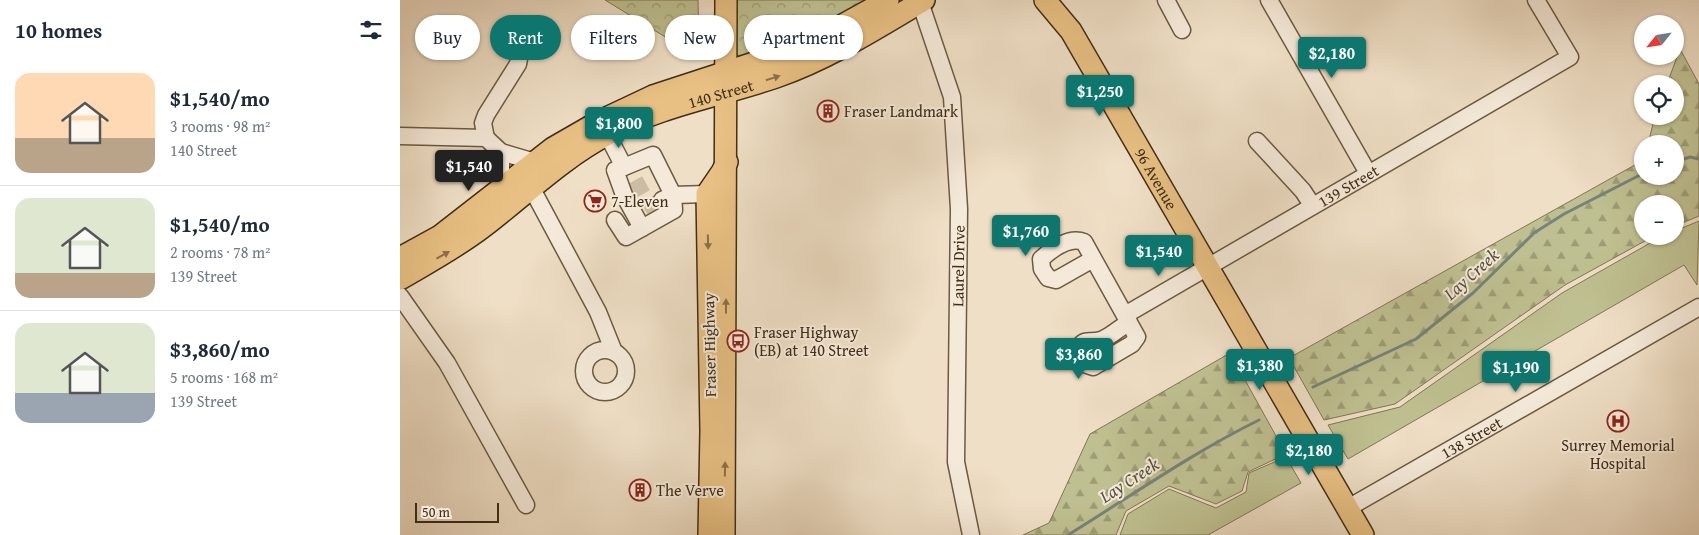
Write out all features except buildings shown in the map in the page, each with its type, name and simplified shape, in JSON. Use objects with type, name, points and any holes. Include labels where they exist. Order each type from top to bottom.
[{"type":"main road","name":"Fraser Highway","points":[[724,535],[727,162],[726,0]]},
{"type":"main road","name":"140 Street","points":[[400,279],[450,252],[555,167],[607,134],[803,47],[888,0]]},
{"type":"main road","name":"96 Avenue","points":[[1045,0],[1071,31],[1209,266],[1363,535]]},
{"type":"main road","name":"96 Avenue","points":[[1063,0],[1071,31]]},
{"type":"main road","name":"140 Street","points":[[400,258],[440,236],[535,162],[573,136],[628,108],[653,96],[727,82],[777,77],[802,66],[922,1]]},
{"type":"main road","points":[[707,194],[727,162]]},
{"type":"main road","name":"Fraser Highway","points":[[707,194],[711,431],[709,535]]},
{"type":"street","points":[[1166,0],[1182,30]]},
{"type":"street","points":[[1269,0],[1368,173]]},
{"type":"street","name":"139 Street","points":[[1093,259],[1127,318],[1209,266],[1312,205],[1570,57],[1536,0]]},
{"type":"street","name":"Laurel Drive","points":[[922,1],[952,97],[959,209],[956,462],[970,535]]},
{"type":"street","points":[[519,60],[483,123],[486,138],[501,152],[535,162]]},
{"type":"street","points":[[607,134],[624,167]]},
{"type":"street","points":[[400,136],[486,138]]},
{"type":"street","points":[[1257,141],[1303,190],[1312,205]]},
{"type":"street","points":[[501,152],[501,189]]},
{"type":"street","points":[[615,220],[626,237],[641,217],[674,210],[658,177],[653,155],[615,170],[641,217]]},
{"type":"street","points":[[531,187],[598,312],[614,352]]},
{"type":"street","points":[[668,198],[707,194]]},
{"type":"street","points":[[400,296],[447,363],[526,504]]},
{"type":"street","name":"138 Street","points":[[1348,508],[1699,307]]},
{"type":"green space","points":[[605,0],[698,0],[698,15],[665,15],[665,37],[655,31],[655,15],[629,15]]},
{"type":"green space","points":[[731,0],[874,0],[847,15],[744,15],[744,56],[740,57],[734,51],[734,15],[732,15]]},
{"type":"green space","points":[[1684,56],[1699,84],[1699,216],[1684,222],[1684,195],[1634,195],[1634,245],[1638,245],[1565,285],[1395,404],[1324,420],[1289,358],[1634,165],[1634,185],[1684,185],[1684,135],[1650,135],[1653,125],[1684,125],[1684,75],[1670,75],[1674,65],[1684,65]]},
{"type":"green space","points":[[1699,221],[1697,285],[1684,265],[1348,459],[1328,425],[1400,407],[1562,293],[1647,245],[1684,245],[1684,227]]},
{"type":"green space","points":[[1230,353],[1286,454],[1248,472],[1242,491],[1216,504],[1169,486],[1126,511],[1116,535],[1023,535],[1049,523],[1090,434]]},
{"type":"green space","points":[[1286,457],[1301,483],[1208,535],[1120,535],[1128,514],[1169,489],[1216,508],[1246,492],[1249,473]]},
{"type":"waterway","name":"Lay Creek","points":[[1684,159],[1690,157],[1699,159]]},
{"type":"waterway","name":"Lay Creek","points":[[1313,387],[1416,339],[1473,293],[1534,233],[1564,214],[1634,178]]},
{"type":"waterway","name":"Lay Creek","points":[[1068,535],[1186,461],[1259,420]]},
{"type":"tunnel","points":[[632,191],[652,180]]},
{"type":"tunnel","points":[[645,210],[662,200]]},
{"type":"place","name":"Fraser Landmark","points":[[828,111]]},
{"type":"place","name":"7-Eleven","points":[[595,201]]},
{"type":"place","name":"Fraser Highway (EB) at 140 Street","points":[[738,341]]},
{"type":"place","name":"Surrey Memorial Hospital","points":[[1618,421]]},
{"type":"place","name":"The Verve","points":[[640,490]]}]
